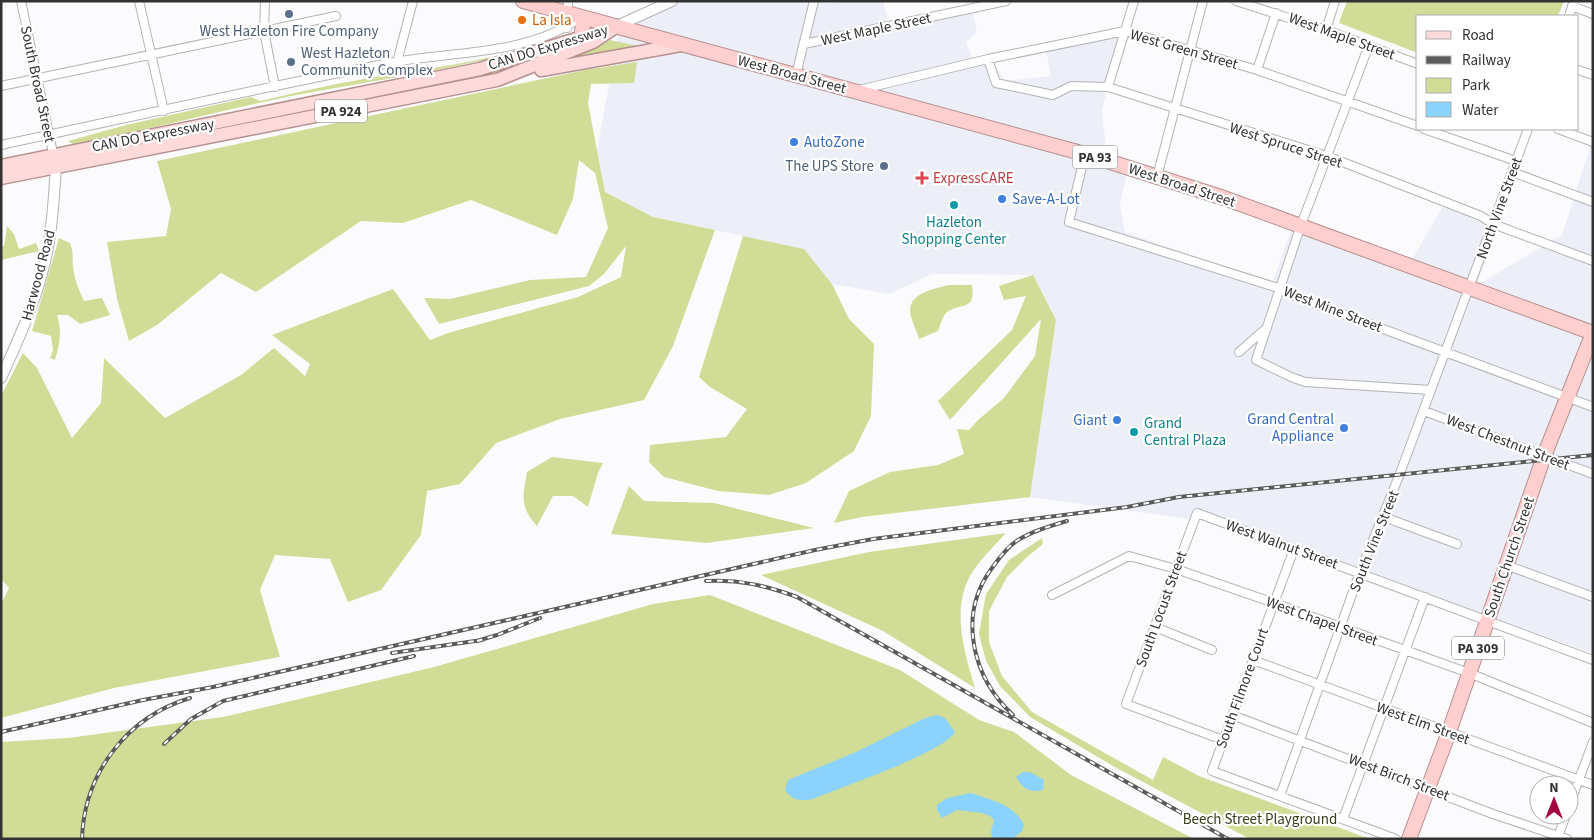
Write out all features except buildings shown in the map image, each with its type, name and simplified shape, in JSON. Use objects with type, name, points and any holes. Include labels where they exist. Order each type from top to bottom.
[{"type":"highway","name":"PA 93","points":[[523,1],[567,7],[582,18],[617,26]]},
{"type":"highway","points":[[581,38],[582,18]]},
{"type":"highway","name":"West Broad Street","points":[[617,26],[1085,154],[1301,225],[1593,333]]},
{"type":"highway","name":"South Church Street","points":[[1410,839],[1450,732],[1544,456],[1593,333]]},
{"type":"main road","name":"CAN DO Expressway","points":[[1,178],[54,161],[480,69],[617,26]]},
{"type":"main road","name":"CAN DO Expressway","points":[[1,166],[54,161],[497,80],[593,42],[617,26]]},
{"type":"main road","points":[[497,80],[681,45]]},
{"type":"street","name":"South Broad Street","points":[[21,1],[54,161]]},
{"type":"street","points":[[139,1],[164,111]]},
{"type":"street","points":[[265,1],[264,31],[275,87]]},
{"type":"street","points":[[397,62],[414,1]]},
{"type":"street","points":[[617,26],[672,1]]},
{"type":"street","points":[[796,75],[814,1]]},
{"type":"street","name":"West Maple Street","points":[[804,44],[1006,1]]},
{"type":"street","points":[[1108,86],[1134,1]]},
{"type":"street","points":[[1157,177],[1204,1]]},
{"type":"street","name":"West Maple Street","points":[[1236,1],[1326,30],[1416,63]]},
{"type":"street","points":[[1326,30],[1335,1]]},
{"type":"street","points":[[1573,4],[1593,14]]},
{"type":"street","points":[[567,7],[567,28]]},
{"type":"street","points":[[1257,70],[1276,13]]},
{"type":"street","points":[[1,86],[336,16]]},
{"type":"street","points":[[1,145],[397,62],[514,46],[567,28],[582,18]]},
{"type":"street","name":"West Green Street","points":[[856,90],[988,59],[1125,31],[1257,70],[1416,125]]},
{"type":"street","points":[[1369,45],[1278,288],[1256,360],[1305,382],[1431,390]]},
{"type":"street","name":"West Spruce Street","points":[[988,59],[996,83],[1053,95],[1071,86],[1108,86],[1176,110],[1326,156],[1481,216],[1493,224],[1593,261]]},
{"type":"street","points":[[1579,70],[1593,76]]},
{"type":"street","points":[[1427,130],[1516,161]]},
{"type":"street","name":"North Vine Street","points":[[1470,287],[1528,130]]},
{"type":"street","points":[[1561,130],[1593,142]]},
{"type":"street","name":"West Mine Street","points":[[1085,154],[1069,222],[1278,288],[1289,294],[1593,407]]},
{"type":"street","name":"Harwood Road","points":[[1,378],[23,329],[38,287],[52,219],[54,161]]},
{"type":"street","points":[[1512,172],[1593,202]]},
{"type":"street","name":"South Vine Street","points":[[1280,796],[1322,685],[1360,572],[1384,517],[1470,287]]},
{"type":"street","points":[[1239,352],[1264,330]]},
{"type":"street","name":"West Chestnut Street","points":[[1424,411],[1593,474]]},
{"type":"street","name":"West Walnut Street","points":[[1197,513],[1593,660]]},
{"type":"street","name":"South Locust Street","points":[[1197,513],[1126,704],[1223,740]]},
{"type":"street","points":[[1384,517],[1457,544]]},
{"type":"street","name":"South Filmore Court","points":[[1280,796],[1212,771],[1294,549]]},
{"type":"street","name":"West Chapel Street","points":[[1052,595],[1129,556],[1176,569],[1469,673],[1593,723]]},
{"type":"street","points":[[1506,565],[1593,597]]},
{"type":"street","points":[[1343,819],[1425,598]]},
{"type":"street","points":[[1155,626],[1212,650]]},
{"type":"street","name":"West Elm Street","points":[[1253,660],[1566,775]]},
{"type":"street","name":"West Birch Street","points":[[1232,715],[1430,788],[1493,814],[1567,839]]},
{"type":"street","points":[[1579,780],[1593,742]]},
{"type":"street","name":"West Elm Street","points":[[1579,780],[1593,785]]},
{"type":"street","points":[[1280,796],[1396,839]]},
{"type":"street","points":[[1557,837],[1562,825]]},
{"type":"shaded area","points":[[672,1],[827,1],[828,4],[840,1],[883,1],[888,21],[971,5],[977,32],[966,42],[973,60],[996,67],[1005,81],[1051,76],[1046,50],[1067,38],[1120,28],[1102,112],[1107,155],[1129,162],[1120,205],[1125,232],[1272,283],[1292,228],[1413,258],[1446,201],[1499,222],[1477,285],[1562,235],[1593,138],[1593,653],[1226,524],[1030,497],[1056,321],[1033,275],[932,274],[889,294],[832,284],[804,249],[653,217],[605,192],[597,149],[622,17]]},
{"type":"green space","points":[[1347,1],[1564,1],[1558,15],[1416,15],[1416,52],[1339,23]]},
{"type":"green space","points":[[565,35],[567,37],[534,47],[466,64],[296,95],[74,145],[68,141],[126,125],[251,97],[260,101],[351,81],[491,57],[541,44]]},
{"type":"green space","points":[[610,40],[643,47],[560,62]]},
{"type":"green space","points":[[552,52],[545,58],[489,75],[110,152],[131,145],[453,80],[520,63]]},
{"type":"green space","points":[[637,62],[634,83],[591,84],[588,103],[605,192],[653,217],[715,230],[673,346],[644,400],[560,419],[496,443],[460,484],[427,491],[421,535],[381,590],[348,602],[330,559],[275,555],[260,590],[280,657],[114,688],[1,718],[1,604],[9,588],[1,579],[1,396],[23,353],[37,368],[72,438],[101,403],[104,358],[165,418],[241,375],[274,348],[305,376],[310,364],[272,335],[393,289],[430,340],[448,333],[578,297],[621,277],[626,246],[604,274],[589,286],[439,324],[424,298],[450,299],[530,280],[586,277],[608,228],[595,173],[579,160],[573,199],[557,235],[471,200],[403,223],[361,221],[256,292],[221,273],[157,325],[129,341],[117,299],[107,242],[166,236],[171,209],[157,161],[585,70]]},
{"type":"green space","points":[[7,226],[14,234],[19,249],[36,243],[39,251],[1,260],[1,247],[4,246]]},
{"type":"green space","points":[[743,236],[804,249],[832,284],[849,319],[874,344],[871,416],[854,451],[806,483],[769,495],[718,491],[664,477],[649,462],[650,445],[726,437],[747,409],[710,387],[699,377]]},
{"type":"green space","points":[[59,238],[70,243],[74,275],[84,301],[102,298],[110,315],[80,324],[68,315],[57,315],[60,338],[55,360],[50,358],[53,350],[51,336],[32,331]]},
{"type":"green space","points":[[1033,275],[1056,320],[1030,497],[862,517],[834,523],[849,491],[890,472],[938,465],[964,454],[957,429],[969,430],[1004,398],[1035,356],[1041,319],[950,420],[938,401],[1012,330],[1026,296],[1004,300],[999,286]]},
{"type":"green space","points":[[948,285],[972,285],[972,300],[966,305],[946,313],[938,331],[919,339],[911,317],[910,309],[912,303],[921,294]]},
{"type":"green space","points":[[552,457],[603,463],[598,473],[588,507],[573,496],[553,496],[537,526],[527,512],[524,501],[527,472]]},
{"type":"green space","points":[[629,486],[644,501],[714,503],[814,528],[706,543],[611,534]]},
{"type":"green space","points":[[1006,533],[984,556],[973,571],[962,599],[961,629],[963,644],[975,688],[883,631],[761,575],[869,552]]},
{"type":"green space","name":"Beech Street Playground","points":[[1042,538],[1043,544],[1007,577],[989,611],[989,642],[1002,676],[1032,712],[1153,780],[1163,757],[1199,776],[1370,839],[1250,839],[1113,766],[1030,717],[1000,686],[986,661],[979,634],[986,594],[1009,560]]},
{"type":"green space","points":[[710,595],[900,670],[979,720],[1014,732],[1071,775],[1194,839],[1,839],[1,742],[68,738],[223,717],[434,667],[653,604]]},
{"type":"water","points":[[937,715],[945,718],[955,732],[947,740],[913,759],[813,799],[797,799],[785,790],[788,780],[856,752],[925,718]]},
{"type":"water","points":[[1023,772],[1030,772],[1044,780],[1043,790],[1034,791],[1021,785],[1016,777]]},
{"type":"water","points":[[971,793],[1008,807],[1020,818],[1024,825],[1022,831],[1013,839],[993,839],[991,832],[994,820],[990,816],[982,813],[957,810],[942,818],[937,810],[937,805],[947,798]]},
{"type":"railway","points":[[1,732],[143,700],[213,687],[815,550],[873,539],[1127,507],[1179,497],[1593,455]]},
{"type":"railway","points":[[1013,715],[999,700],[979,664],[974,645],[972,625],[975,605],[981,586],[992,568],[1010,546],[1030,534],[1067,521]]},
{"type":"railway","points":[[706,581],[730,581],[753,584],[797,597],[1228,839]]},
{"type":"railway","points":[[477,641],[540,618]]},
{"type":"railway","points":[[392,653],[482,640]]},
{"type":"railway","points":[[164,744],[191,719],[223,701],[414,656]]},
{"type":"railway","points":[[82,839],[85,815],[91,792],[100,770],[113,751],[147,719],[167,707],[190,698]]},
{"type":"place","name":"West Hazleton Fire Company","points":[[289,14]]},
{"type":"place","name":"La Isla","points":[[522,20]]},
{"type":"place","name":"West Hazleton Community Complex","points":[[291,62]]},
{"type":"place","name":"AutoZone","points":[[794,142]]},
{"type":"place","name":"The UPS Store","points":[[884,166]]},
{"type":"place","name":"ExpressCARE","points":[[922,178]]},
{"type":"place","name":"Save-A-Lot","points":[[1002,199]]},
{"type":"place","name":"Hazleton Shopping Center","points":[[954,205]]},
{"type":"place","name":"Giant","points":[[1117,420]]},
{"type":"place","name":"Grand Central Appliance","points":[[1344,428]]},
{"type":"place","name":"Grand Central Plaza","points":[[1134,432]]}]
